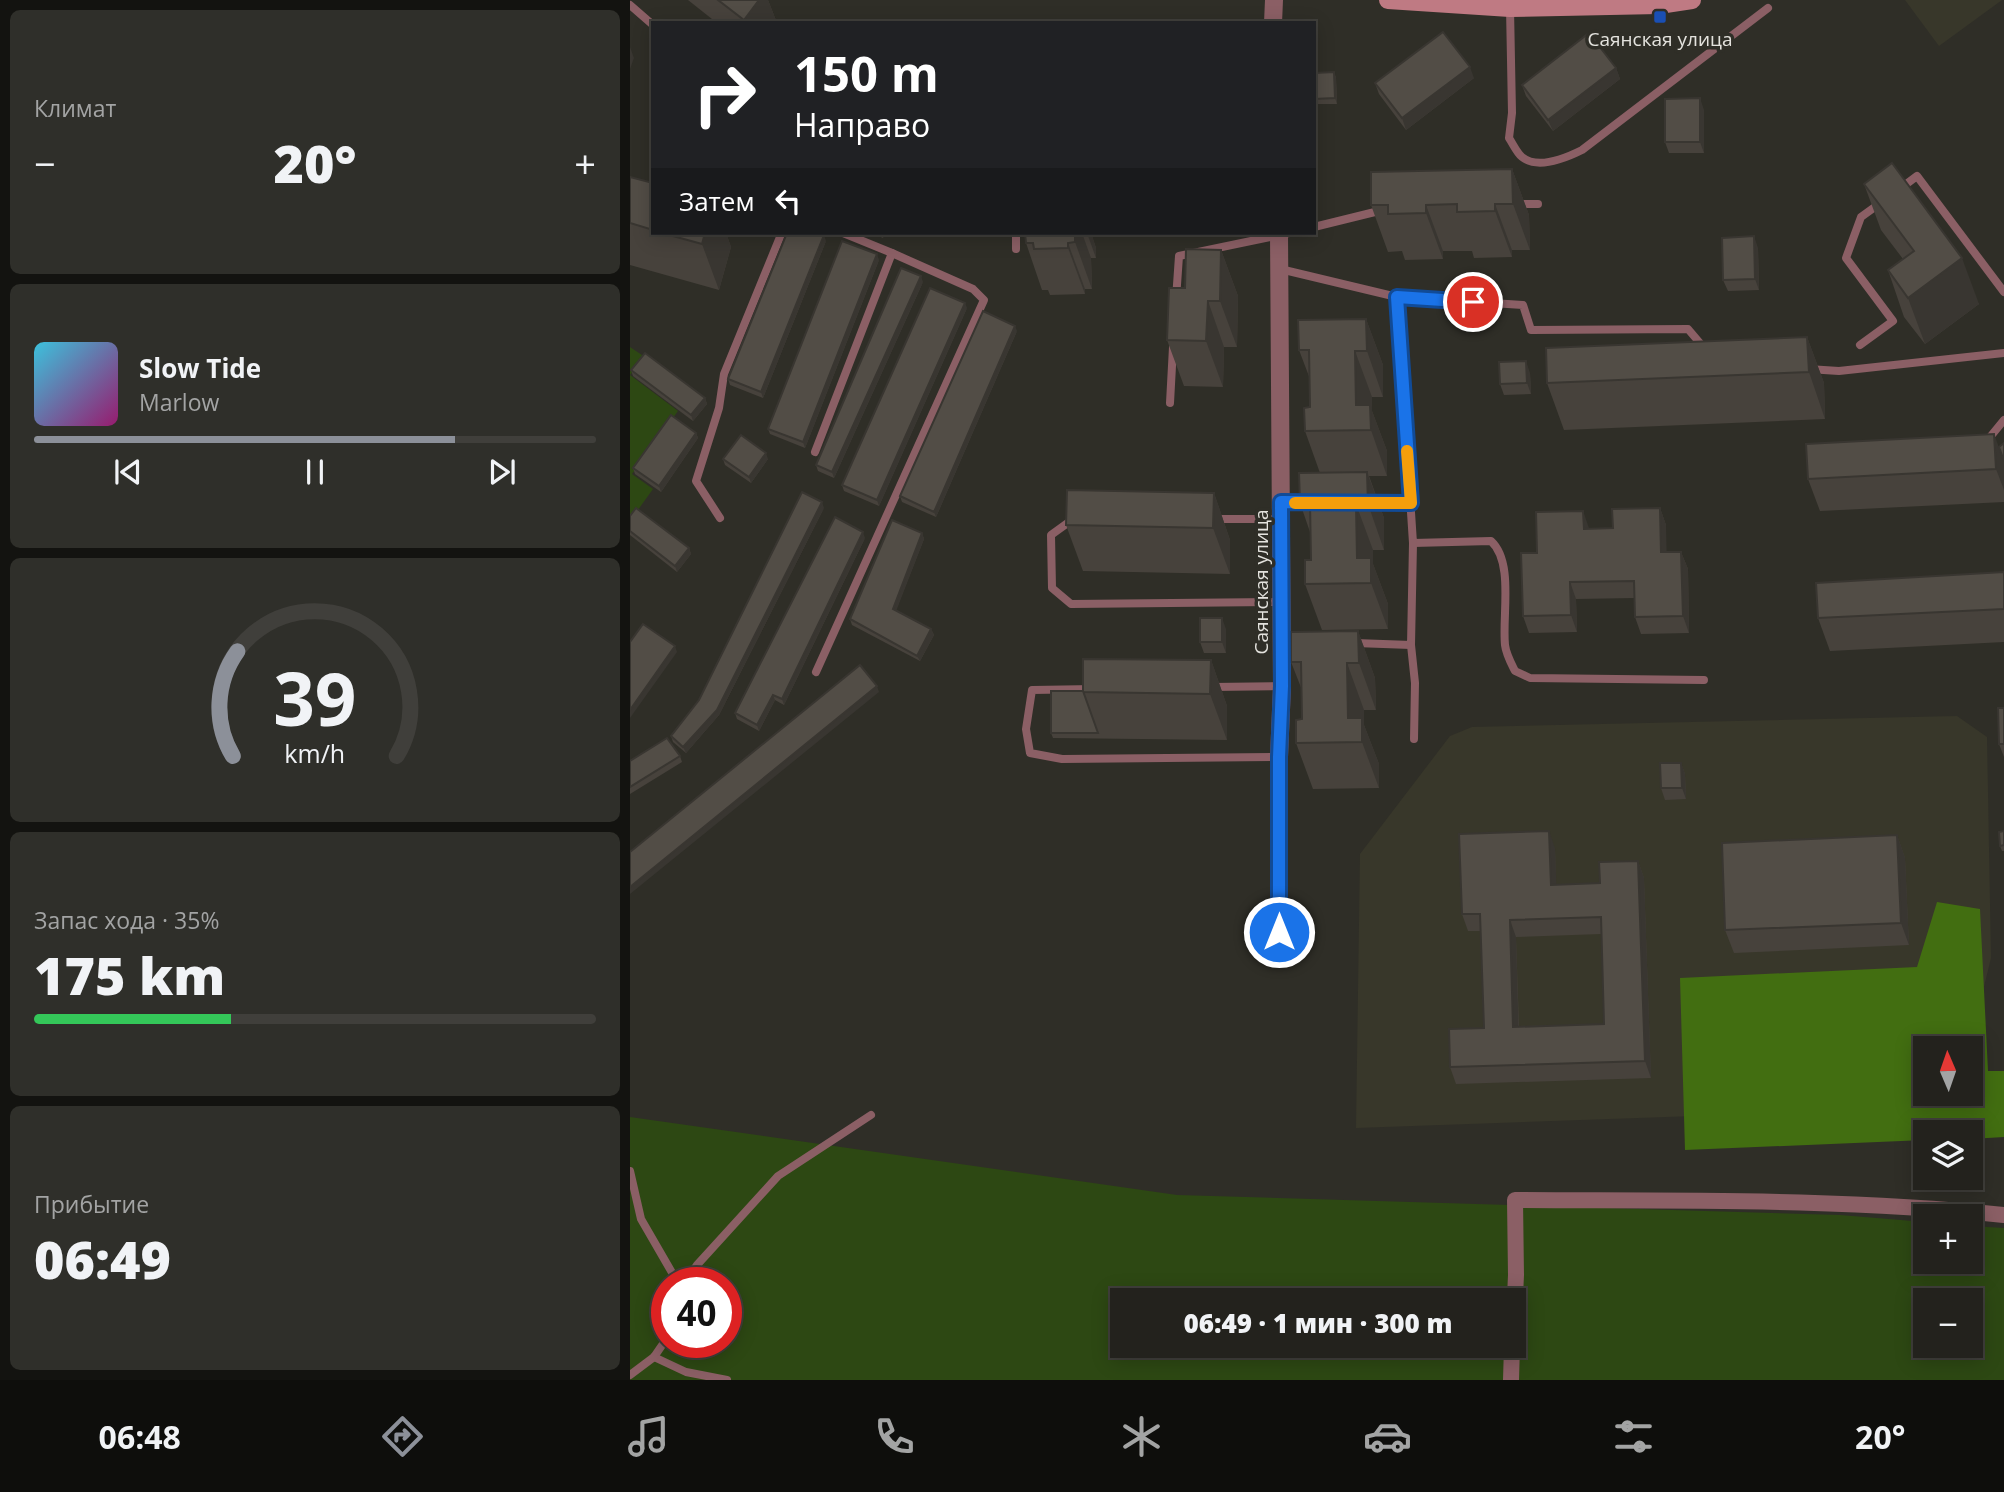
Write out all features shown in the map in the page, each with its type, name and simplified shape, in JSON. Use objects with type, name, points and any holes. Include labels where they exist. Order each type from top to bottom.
[{"type":"main road","points":[[1388,0],[1510,8],[1638,2],[1667,4],[1692,0]]},
{"type":"street","points":[[1273,21],[1274,0]]},
{"type":"street","name":"Саянская улица","points":[[1279,932],[1279,757],[1282,686],[1288,640],[1282,602],[1279,269],[1283,235]]},
{"type":"street","points":[[1515,1288],[1514,1200],[1785,1202],[2004,1215]]},
{"type":"street","points":[[1511,1380],[1512,1358]]},
{"type":"lane","points":[[632,3],[651,22]]},
{"type":"lane","points":[[1510,8],[1512,113],[1509,138],[1522,158],[1539,162],[1563,159],[1581,150],[1768,8]]},
{"type":"lane","points":[[1895,193],[1917,176],[2004,292]]},
{"type":"lane","points":[[1860,345],[1893,321],[1846,258],[1861,217],[1884,201]]},
{"type":"lane","points":[[1498,205],[1538,204]]},
{"type":"lane","points":[[1316,227],[1394,208]]},
{"type":"lane","points":[[720,518],[696,481],[719,408],[724,374],[780,235]]},
{"type":"lane","points":[[816,672],[984,300],[973,289],[848,235]]},
{"type":"lane","points":[[1016,235],[1016,249]]},
{"type":"lane","points":[[1175,309],[1178,256],[1278,235]]},
{"type":"lane","points":[[814,452],[892,253]]},
{"type":"lane","points":[[1279,269],[1397,297],[1523,304],[1531,330],[1688,329],[1711,356]]},
{"type":"lane","points":[[1397,297],[1413,543],[1411,645],[1415,683],[1414,738]]},
{"type":"lane","points":[[1170,403],[1174,336]]},
{"type":"lane","points":[[1799,369],[1839,370],[2004,352]]},
{"type":"lane","points":[[1983,447],[2004,420]]},
{"type":"lane","points":[[1198,519],[1281,511],[1320,503]]},
{"type":"lane","points":[[1359,503],[1411,503]]},
{"type":"lane","points":[[1088,519],[1069,522],[1051,535],[1052,588],[1071,604],[1282,602]]},
{"type":"lane","points":[[1413,543],[1491,541],[1499,550],[1504,566],[1505,648],[1515,671],[1530,678],[1704,680]]},
{"type":"lane","points":[[1347,642],[1411,645]]},
{"type":"lane","points":[[1199,687],[1282,686]]},
{"type":"lane","points":[[1101,689],[1032,690],[1026,729],[1030,753],[1062,759],[1279,757]]},
{"type":"lane","points":[[696,1267],[778,1176],[871,1115]]},
{"type":"lane","points":[[630,1171],[641,1219],[669,1267]]},
{"type":"lane","points":[[630,1375],[653,1358]]},
{"type":"lane","points":[[656,1358],[686,1372],[727,1380]]},
{"type":"shaded area","points":[[1905,0],[2002,0],[1939,46]]},
{"type":"shaded area","points":[[1957,716],[1987,737],[1991,958],[1972,1036],[1913,1036],[1913,1106],[1954,1107],[1356,1128],[1360,854],[1450,736],[1472,727]]},
{"type":"green space","points":[[630,347],[645,357],[630,375]]},
{"type":"green space","points":[[630,375],[678,411],[632,474],[653,489],[630,521]]},
{"type":"green space","points":[[1937,902],[1980,909],[1988,1071],[2004,1071],[2004,1137],[1983,1138],[1983,1120],[1913,1120],[1913,1140],[1685,1150],[1680,978],[1917,967]]},
{"type":"green space","points":[[630,1117],[1177,1195],[1840,1215],[1913,1221],[1913,1274],[1983,1274],[1983,1227],[2004,1228],[2004,1380],[630,1380]]},
{"type":"building","points":[[718,0],[759,0],[744,20]]},
{"type":"building","points":[[1443,32],[1470,67],[1402,118],[1375,83]]},
{"type":"building","points":[[1589,33],[1616,68],[1548,120],[1522,85]]},
{"type":"building","points":[[1334,72],[1335,98],[1316,99],[1316,73]]},
{"type":"building","points":[[1700,98],[1700,142],[1665,142],[1665,99]]},
{"type":"building","points":[[1892,163],[1962,258],[1908,298],[1888,270],[1914,251],[1864,184]]},
{"type":"building","points":[[1512,169],[1513,204],[1495,204],[1495,211],[1457,212],[1457,204],[1426,205],[1426,213],[1388,214],[1388,205],[1371,205],[1371,172]]},
{"type":"building","points":[[630,177],[651,182],[651,229],[630,223]]},
{"type":"building","points":[[669,235],[704,235],[702,244]]},
{"type":"building","points":[[786,235],[824,235],[761,392],[728,379]]},
{"type":"building","points":[[1025,235],[1075,235],[1075,242],[1068,243],[1068,248],[1034,249],[1033,243],[1026,243]]},
{"type":"building","points":[[1754,236],[1755,279],[1723,280],[1722,238]]},
{"type":"building","points":[[842,241],[877,254],[803,442],[768,429]]},
{"type":"building","points":[[1186,249],[1221,250],[1220,301],[1208,301],[1206,341],[1167,340],[1169,288],[1185,288]]},
{"type":"building","points":[[901,268],[921,276],[832,472],[816,465]]},
{"type":"building","points":[[930,288],[965,303],[877,500],[842,485]]},
{"type":"building","points":[[983,311],[1015,326],[934,512],[900,496]]},
{"type":"building","points":[[1366,319],[1367,351],[1355,351],[1356,405],[1370,405],[1371,430],[1305,431],[1304,408],[1310,407],[1309,350],[1299,350],[1298,320]]},
{"type":"building","points":[[1807,337],[1809,372],[1547,383],[1546,348]]},
{"type":"building","points":[[645,353],[705,398],[691,415],[631,370]]},
{"type":"building","points":[[1526,361],[1527,383],[1500,384],[1499,362]]},
{"type":"building","points":[[671,415],[696,433],[659,486],[633,468]]},
{"type":"building","points":[[1994,434],[1996,469],[1808,479],[1806,444]]},
{"type":"building","points":[[741,435],[766,453],[749,477],[723,459]]},
{"type":"building","points":[[2004,443],[2004,461],[1999,447]]},
{"type":"building","points":[[1367,472],[1368,504],[1356,504],[1357,558],[1371,558],[1371,583],[1305,584],[1305,560],[1311,560],[1310,503],[1300,503],[1299,473]]},
{"type":"building","points":[[1067,490],[1214,493],[1213,528],[1066,525]]},
{"type":"building","points":[[802,492],[822,502],[717,710],[683,747],[671,736],[699,700]]},
{"type":"building","points":[[636,508],[689,548],[675,566],[630,531],[630,516]]},
{"type":"building","points":[[1660,508],[1661,552],[1681,552],[1683,616],[1635,617],[1634,581],[1570,582],[1571,615],[1523,616],[1521,553],[1537,553],[1536,512],[1583,511],[1584,529],[1613,528],[1612,509]]},
{"type":"building","points":[[835,517],[863,532],[782,699],[773,695],[757,725],[735,713]]},
{"type":"building","points":[[892,520],[922,533],[893,609],[931,629],[917,656],[850,619]]},
{"type":"building","points":[[2004,572],[2004,609],[1818,618],[1816,583]]},
{"type":"building","points":[[1200,618],[1222,618],[1222,642],[1200,642]]},
{"type":"building","points":[[643,624],[675,646],[630,710],[630,642]]},
{"type":"building","points":[[1358,631],[1359,663],[1347,663],[1348,718],[1362,718],[1362,742],[1296,743],[1296,720],[1302,719],[1301,662],[1291,662],[1291,632]]},
{"type":"building","points":[[1083,659],[1211,660],[1210,694],[1083,692]]},
{"type":"building","points":[[860,665],[877,686],[630,887],[630,852]]},
{"type":"building","points":[[1051,691],[1083,691],[1098,733],[1051,733]]},
{"type":"building","points":[[1998,708],[2004,708],[2004,744],[1999,744]]},
{"type":"building","points":[[667,738],[680,756],[630,787],[630,761]]},
{"type":"building","points":[[1660,763],[1681,763],[1682,788],[1661,788]]},
{"type":"building","points":[[1549,831],[1551,885],[1600,883],[1599,862],[1638,861],[1645,1061],[1450,1067],[1449,1029],[1484,1028],[1480,914],[1462,914],[1459,834]],"holes":[[[1601,917],[1604,1024],[1513,1027],[1510,920]]]},
{"type":"building","points":[[2004,831],[2004,845],[2000,846],[1999,832]]},
{"type":"building","points":[[1897,835],[1901,923],[1725,930],[1722,843]]},
{"type":"slow traffic","points":[[1295,503],[1411,503],[1407,451]]},
{"type":"place","name":"Саянская улица","points":[[1660,17]]},
{"type":"route","points":[[1279,932],[1281,502],[1411,503],[1397,297],[1473,302]]}]
